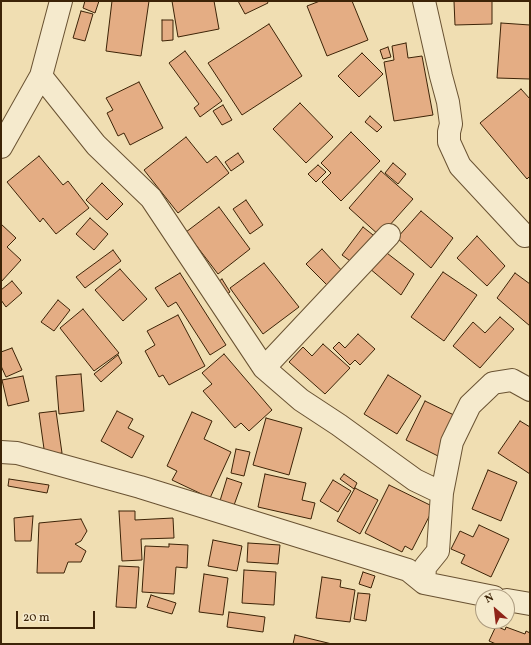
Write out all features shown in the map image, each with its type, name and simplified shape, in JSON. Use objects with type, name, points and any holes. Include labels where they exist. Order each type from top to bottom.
[{"type":"street","points":[[1,147],[41,76],[61,1]]},
{"type":"street","points":[[424,1],[448,102],[451,124],[449,142],[460,166],[525,236]]},
{"type":"street","points":[[41,76],[96,146],[151,198],[264,368],[302,400],[415,480],[442,493]]},
{"type":"street","points":[[264,368],[389,235]]},
{"type":"street","points":[[424,583],[425,567],[438,551],[442,493],[452,442],[470,406],[494,383],[512,380],[530,390]]},
{"type":"street","points":[[1,452],[17,453],[140,487],[408,570],[424,583],[475,593]]},
{"type":"street","points":[[515,601],[530,604]]},
{"type":"building","points":[[85,1],[99,1],[95,13],[83,8]]},
{"type":"building","points":[[112,1],[149,1],[141,56],[106,51]]},
{"type":"building","points":[[172,1],[214,1],[219,29],[178,37]]},
{"type":"building","points":[[238,1],[267,1],[268,3],[245,14]]},
{"type":"building","points":[[320,1],[352,1],[368,40],[327,56],[307,6]]},
{"type":"building","points":[[454,1],[492,1],[492,24],[455,25]]},
{"type":"building","points":[[81,11],[93,14],[85,41],[73,38]]},
{"type":"building","points":[[162,20],[173,20],[173,40],[162,41]]},
{"type":"building","points":[[501,23],[530,25],[530,79],[497,78]]},
{"type":"building","points":[[269,24],[302,76],[242,115],[208,63]]},
{"type":"building","points":[[406,43],[408,58],[422,56],[433,115],[394,121],[384,62],[394,60],[392,46]]},
{"type":"building","points":[[388,47],[391,57],[383,59],[380,50]]},
{"type":"building","points":[[185,51],[222,101],[200,117],[194,108],[199,104],[169,63]]},
{"type":"building","points":[[362,53],[383,74],[359,97],[338,76]]},
{"type":"building","points":[[139,82],[163,128],[130,145],[124,133],[118,136],[107,113],[113,110],[106,98]]},
{"type":"building","points":[[521,89],[530,99],[530,176],[527,179],[480,123]]},
{"type":"building","points":[[300,103],[333,137],[306,163],[273,129]]},
{"type":"building","points":[[223,105],[232,120],[222,125],[213,111]]},
{"type":"building","points":[[370,116],[382,127],[377,132],[365,122]]},
{"type":"building","points":[[351,132],[380,161],[341,201],[322,182],[331,173],[321,163]]},
{"type":"building","points":[[186,137],[207,163],[216,156],[229,173],[178,213],[144,170]]},
{"type":"building","points":[[238,153],[244,162],[231,171],[225,162]]},
{"type":"building","points":[[39,156],[63,185],[68,181],[89,208],[56,234],[43,218],[40,222],[7,182]]},
{"type":"building","points":[[393,163],[406,174],[398,184],[385,173]]},
{"type":"building","points":[[318,165],[326,172],[316,182],[308,174]]},
{"type":"building","points":[[381,171],[413,199],[380,236],[349,208]]},
{"type":"building","points":[[102,183],[123,204],[107,220],[86,200]]},
{"type":"building","points":[[246,200],[263,225],[250,234],[233,209]]},
{"type":"building","points":[[219,207],[250,249],[218,274],[186,232]]},
{"type":"building","points":[[421,211],[453,238],[431,268],[397,238]]},
{"type":"building","points":[[90,218],[108,234],[94,250],[76,234]]},
{"type":"building","points":[[1,224],[16,238],[7,247],[21,260],[1,282]]},
{"type":"building","points":[[363,227],[378,239],[357,266],[342,255]]},
{"type":"building","points":[[477,236],[505,266],[487,286],[457,258]]},
{"type":"building","points":[[322,249],[344,273],[329,287],[306,264]]},
{"type":"building","points":[[113,250],[121,261],[85,288],[76,277]]},
{"type":"building","points":[[383,250],[414,274],[401,295],[369,268]]},
{"type":"building","points":[[264,263],[299,307],[263,334],[230,288]]},
{"type":"building","points":[[120,269],[147,299],[123,321],[95,290]]},
{"type":"building","points":[[443,272],[477,295],[444,341],[411,317]]},
{"type":"building","points":[[180,273],[226,345],[210,355],[176,302],[168,307],[155,288]]},
{"type":"building","points":[[515,273],[530,284],[530,326],[497,298]]},
{"type":"building","points":[[222,279],[230,292],[223,297],[215,284]]},
{"type":"building","points":[[12,281],[22,293],[6,307],[1,300],[1,290]]},
{"type":"building","points":[[58,300],[70,310],[54,331],[41,322]]},
{"type":"building","points":[[83,309],[119,353],[94,371],[60,328]]},
{"type":"building","points":[[178,315],[205,366],[169,385],[163,375],[159,377],[145,351],[155,345],[147,331]]},
{"type":"building","points":[[500,317],[514,329],[480,368],[453,346],[473,322],[485,333]]},
{"type":"building","points":[[358,334],[375,349],[360,365],[355,360],[350,365],[333,348],[339,342],[345,348]]},
{"type":"building","points":[[323,344],[350,368],[325,394],[289,362],[303,347],[312,356]]},
{"type":"building","points":[[12,348],[22,370],[6,377],[1,366],[1,352]]},
{"type":"building","points":[[224,354],[272,410],[249,431],[241,423],[235,428],[203,391],[212,384],[202,373]]},
{"type":"building","points":[[118,355],[122,363],[101,382],[94,374]]},
{"type":"building","points":[[81,374],[84,411],[59,414],[56,376]]},
{"type":"building","points":[[388,375],[421,396],[397,434],[364,414]]},
{"type":"building","points":[[23,376],[29,401],[8,406],[2,380]]},
{"type":"building","points":[[425,401],[458,417],[438,456],[406,440]]},
{"type":"building","points":[[56,411],[62,453],[45,456],[39,413]]},
{"type":"building","points":[[117,411],[133,419],[128,428],[144,436],[132,458],[101,441]]},
{"type":"building","points":[[192,412],[212,421],[204,439],[231,452],[210,498],[172,480],[177,471],[167,466]]},
{"type":"building","points":[[266,418],[302,428],[289,475],[253,465]]},
{"type":"building","points":[[520,421],[530,427],[530,474],[498,453]]},
{"type":"building","points":[[236,449],[250,452],[244,476],[231,473]]},
{"type":"building","points":[[488,470],[517,482],[501,521],[472,509]]},
{"type":"building","points":[[265,474],[306,483],[302,500],[315,503],[311,519],[258,507]]},
{"type":"building","points":[[344,474],[357,483],[354,489],[340,479]]},
{"type":"building","points":[[227,478],[242,483],[233,508],[219,504]]},
{"type":"building","points":[[9,479],[49,485],[47,493],[8,486]]},
{"type":"building","points":[[333,480],[351,491],[338,512],[320,501]]},
{"type":"building","points":[[389,485],[434,507],[412,550],[405,546],[402,552],[365,533]]},
{"type":"building","points":[[355,488],[378,500],[360,534],[337,521]]},
{"type":"building","points":[[119,511],[135,511],[135,520],[173,518],[174,538],[141,539],[142,560],[122,561]]},
{"type":"building","points":[[33,516],[31,541],[15,541],[14,518]]},
{"type":"building","points":[[81,519],[87,531],[81,541],[75,544],[86,551],[81,562],[68,562],[64,573],[37,573],[39,523]]},
{"type":"building","points":[[479,525],[509,539],[491,577],[461,563],[465,555],[451,549],[460,531],[473,537]]},
{"type":"building","points":[[213,540],[242,546],[237,571],[208,566]]},
{"type":"building","points":[[248,543],[280,545],[278,564],[247,562]]},
{"type":"building","points":[[169,544],[188,545],[187,568],[176,567],[174,594],[142,592],[145,546],[169,547]]},
{"type":"building","points":[[119,566],[139,567],[136,608],[116,607]]},
{"type":"building","points":[[244,570],[276,572],[274,605],[242,603]]},
{"type":"building","points":[[363,572],[375,576],[371,588],[359,584]]},
{"type":"building","points":[[204,574],[228,578],[223,615],[199,612]]},
{"type":"building","points":[[322,577],[341,580],[340,587],[355,590],[350,622],[316,618]]},
{"type":"building","points":[[358,593],[370,594],[366,621],[354,619]]},
{"type":"building","points":[[151,595],[176,603],[172,614],[147,607]]},
{"type":"building","points":[[229,612],[265,617],[263,632],[227,627]]},
{"type":"building","points":[[495,629],[511,629],[525,634],[526,631],[530,633],[530,644],[496,644],[489,641]]},
{"type":"building","points":[[295,635],[332,644],[293,644]]}]
